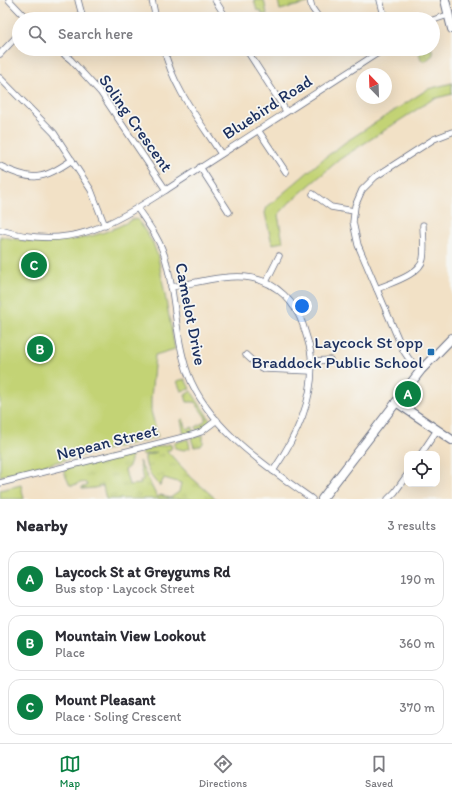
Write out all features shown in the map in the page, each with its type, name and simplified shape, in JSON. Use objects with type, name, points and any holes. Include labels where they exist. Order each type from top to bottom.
[{"type":"street","points":[[9,0],[20,12]]},
{"type":"street","points":[[78,0],[81,12]]},
{"type":"street","points":[[152,0],[155,12]]},
{"type":"street","points":[[215,0],[223,12]]},
{"type":"street","points":[[310,0],[315,12]]},
{"type":"street","points":[[380,0],[383,12]]},
{"type":"street","points":[[445,0],[452,29]]},
{"type":"street","points":[[440,18],[448,15]]},
{"type":"street","points":[[0,54],[12,41]]},
{"type":"street","name":"Soling Crescent","points":[[0,230],[21,236],[48,238],[86,233],[105,226],[166,190],[101,93],[66,56]]},
{"type":"street","points":[[166,56],[178,87],[221,154]]},
{"type":"street","points":[[251,56],[286,111]]},
{"type":"street","name":"Bluebird Road","points":[[166,190],[373,56]]},
{"type":"street","points":[[0,78],[50,128],[90,190],[105,226]]},
{"type":"street","points":[[258,130],[286,172]]},
{"type":"street","points":[[421,370],[409,359],[403,350],[358,245],[354,232],[354,211],[357,199],[362,190],[372,179],[434,139],[452,132]]},
{"type":"street","points":[[0,166],[23,175],[39,176],[51,173],[72,160]]},
{"type":"street","points":[[200,168],[229,212]]},
{"type":"street","points":[[313,194],[328,205],[354,211]]},
{"type":"street","name":"Camelot Drive","points":[[137,208],[158,240],[166,261],[184,362],[197,392],[217,420],[241,445],[273,471],[312,499]]},
{"type":"street","points":[[377,289],[414,272],[420,267],[424,251],[423,225]]},
{"type":"street","points":[[266,282],[279,256]]},
{"type":"street","points":[[171,287],[233,276],[249,277],[266,282],[286,297],[296,310],[309,343],[312,361],[309,391],[301,422],[291,443],[273,471]]},
{"type":"street","points":[[322,499],[421,370],[452,338]]},
{"type":"street","points":[[246,355],[258,366],[264,368],[311,370]]},
{"type":"street","points":[[312,361],[330,360]]},
{"type":"street","points":[[396,402],[452,440]]},
{"type":"street","name":"Nepean Street","points":[[0,483],[195,434],[206,429],[217,420]]},
{"type":"street","points":[[423,451],[437,430]]},
{"type":"street","points":[[388,499],[396,492],[404,480]]},
{"type":"green space","points":[[254,0],[264,0],[267,12],[261,12],[260,10],[257,11]]},
{"type":"green space","points":[[278,0],[307,0],[308,3],[280,10]]},
{"type":"green space","points":[[420,56],[432,56],[424,62],[421,60]]},
{"type":"green space","points":[[452,83],[452,94],[433,99],[340,159],[290,202],[278,215],[283,242],[272,244],[265,213],[267,207],[322,160],[347,141],[428,89]]},
{"type":"green space","points":[[133,219],[138,220],[153,243],[158,257],[175,349],[155,355],[151,411],[158,437],[0,476],[0,236],[34,241],[52,242],[69,240],[102,233]]},
{"type":"green space","points":[[185,379],[190,389],[181,391],[177,381]]},
{"type":"green space","points":[[191,391],[210,420],[206,425],[197,431],[196,427],[204,422],[206,418],[195,402],[187,402],[185,395]]},
{"type":"green space","points":[[183,419],[187,429],[193,427],[193,432],[184,434],[181,420]]},
{"type":"green space","points":[[203,435],[203,443],[201,446],[194,447],[191,438]]},
{"type":"green space","points":[[188,439],[190,448],[184,450],[175,448],[174,443]]},
{"type":"green space","points":[[170,444],[172,447],[170,450],[166,450],[192,478],[216,499],[106,499],[103,486],[82,489],[82,487],[87,486],[86,483],[70,485],[66,477],[64,469],[131,452],[130,464],[125,470],[129,485],[141,484],[140,481],[143,480],[139,461],[157,497],[161,495],[170,498],[179,492],[181,483],[164,478],[160,486],[149,472],[145,460],[145,456],[157,452],[142,455],[142,450]]},
{"type":"green space","points":[[21,485],[24,499],[0,499],[0,490]]},
{"type":"place","name":"Mount Pleasant","points":[[34,265]]},
{"type":"place","name":"Mountain View Lookout","points":[[40,349]]},
{"type":"place","name":"Laycock St opp Braddock Public School","points":[[431,352]]},
{"type":"place","name":"Laycock St at Greygums Rd","points":[[408,394]]}]
